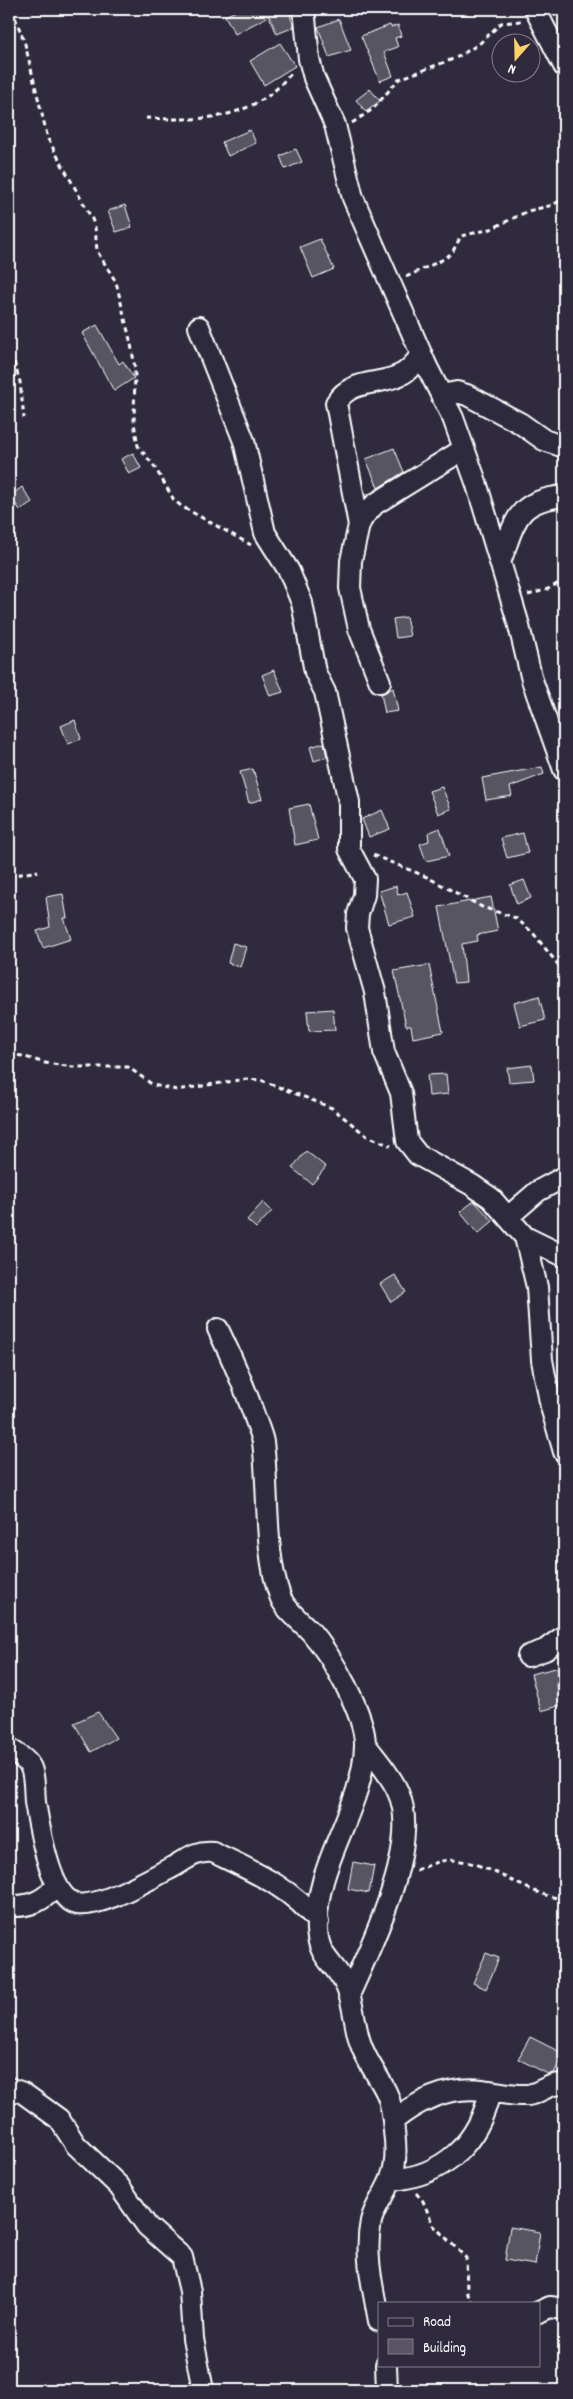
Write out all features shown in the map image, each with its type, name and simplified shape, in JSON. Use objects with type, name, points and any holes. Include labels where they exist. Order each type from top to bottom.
[{"type":"street","points":[[302,9],[305,18],[309,59],[314,78],[336,130],[354,198],[422,355],[453,418],[500,562],[532,680],[564,770]]},
{"type":"street","points":[[538,15],[564,66]]},
{"type":"street","points":[[199,327],[244,441],[265,533],[289,571],[302,603],[315,672],[325,692],[349,802],[348,844],[351,856],[364,879],[364,895],[356,923],[376,992],[384,1052],[401,1093],[407,1141],[418,1155],[491,1198],[525,1237],[564,1256]]},
{"type":"street","points":[[358,525],[336,403],[342,394],[354,386],[383,381],[404,373],[422,355]]},
{"type":"street","points":[[441,395],[456,392],[467,395],[520,423],[544,440],[564,447]]},
{"type":"street","points":[[380,682],[358,629],[350,588],[350,561],[358,525],[375,504],[464,449]]},
{"type":"street","points":[[500,562],[515,522],[527,506],[545,498],[564,496]]},
{"type":"street","points":[[508,1217],[538,1191],[564,1177]]},
{"type":"street","points":[[525,1237],[537,1287],[542,1360],[551,1407],[564,1452]]},
{"type":"street","points":[[218,1329],[242,1382],[262,1440],[274,1577],[281,1599],[318,1641],[337,1670],[352,1700],[366,1744],[398,1791],[403,1810],[406,1830],[395,1879],[375,1934],[349,1995]]},
{"type":"street","points":[[528,1656],[562,1643]]},
{"type":"street","points":[[366,1744],[359,1783],[322,1887],[318,1922],[320,1948],[326,1960],[346,1984],[361,2044],[368,2063],[388,2095],[393,2120],[398,2179],[372,2218],[368,2240],[369,2260],[378,2316]]},
{"type":"street","points":[[9,1748],[30,1766],[42,1833],[57,1885],[66,1898],[76,1904],[91,1904],[103,1900],[170,1869],[196,1852],[213,1852],[282,1887],[298,1899],[318,1922]]},
{"type":"street","points":[[9,1918],[18,1906],[38,1902],[57,1885]]},
{"type":"street","points":[[393,2120],[434,2095],[468,2089],[518,2095],[531,2094],[554,2084],[564,2084]]},
{"type":"street","points":[[12,2086],[59,2119],[76,2145],[119,2186],[147,2226],[182,2257],[190,2291],[193,2339],[203,2390]]},
{"type":"street","points":[[398,2179],[428,2171],[454,2158],[480,2123],[490,2092]]},
{"type":"street","points":[[540,2312],[550,2307],[564,2309]]},
{"type":"street","points":[[386,2366],[387,2390]]},
{"type":"path","points":[[12,9],[25,44],[48,139],[76,194],[92,219],[95,226],[97,251],[116,282],[135,368],[134,423],[138,446],[154,466],[174,500],[181,506],[256,549]]},
{"type":"path","points":[[336,130],[366,115],[399,79],[456,58],[479,44],[501,23],[538,15]]},
{"type":"path","points":[[146,118],[202,120],[240,111],[270,95],[309,59]]},
{"type":"path","points":[[390,282],[446,258],[453,251],[461,236],[491,229],[528,211],[553,205],[564,198]]},
{"type":"path","points":[[9,345],[20,382],[24,418]]},
{"type":"path","points":[[511,599],[540,593],[564,580]]},
{"type":"path","points":[[348,844],[427,878],[482,907],[516,918],[533,933],[564,972]]},
{"type":"path","points":[[9,876],[38,871]]},
{"type":"path","points":[[9,1054],[45,1063],[73,1067],[128,1067],[153,1085],[177,1090],[246,1079],[261,1080],[332,1108],[367,1136],[418,1155]]},
{"type":"path","points":[[395,1879],[449,1860],[489,1870],[549,1897],[564,1899]]},
{"type":"path","points":[[398,2179],[423,2201],[433,2225],[464,2254],[467,2292],[472,2302]]},
{"type":"building","points":[[240,9],[288,9],[294,27],[277,34],[269,16],[235,34],[225,16]]},
{"type":"building","points":[[339,19],[351,50],[329,57],[318,27]]},
{"type":"building","points":[[390,25],[391,27],[398,25],[401,36],[395,38],[398,47],[384,52],[393,76],[380,81],[361,36]]},
{"type":"building","points":[[280,43],[295,66],[264,85],[250,61]]},
{"type":"building","points":[[370,89],[380,101],[366,112],[356,100]]},
{"type":"building","points":[[250,130],[256,143],[228,156],[222,142]]},
{"type":"building","points":[[296,149],[302,162],[285,169],[280,156]]},
{"type":"building","points":[[125,205],[132,227],[116,232],[108,211]]},
{"type":"building","points":[[320,239],[334,269],[313,278],[300,247]]},
{"type":"building","points":[[97,325],[119,364],[123,361],[134,378],[114,391],[82,333]]},
{"type":"building","points":[[394,448],[404,472],[378,488],[366,459]]},
{"type":"building","points":[[133,453],[141,468],[129,474],[121,459]]},
{"type":"building","points":[[22,487],[32,502],[20,510],[10,496]]},
{"type":"building","points":[[406,617],[410,636],[396,638],[393,619]]},
{"type":"building","points":[[274,670],[283,692],[270,696],[262,675]]},
{"type":"building","points":[[393,688],[398,711],[385,713],[381,694]]},
{"type":"building","points":[[75,720],[81,739],[68,744],[61,726]]},
{"type":"building","points":[[324,743],[327,757],[314,761],[310,747]]},
{"type":"building","points":[[542,767],[544,774],[510,787],[512,796],[486,800],[482,778]]},
{"type":"building","points":[[253,769],[262,799],[249,803],[240,772]]},
{"type":"building","points":[[442,787],[451,809],[438,814],[429,791]]},
{"type":"building","points":[[309,804],[318,840],[295,845],[289,808]]},
{"type":"building","points":[[382,810],[390,829],[369,837],[362,819]]},
{"type":"building","points":[[440,828],[449,856],[426,861],[420,844],[429,841],[428,833]]},
{"type":"building","points":[[523,833],[528,853],[507,858],[501,838]]},
{"type":"building","points":[[524,880],[531,898],[517,904],[510,885]]},
{"type":"building","points":[[396,886],[398,895],[407,892],[415,917],[389,924],[379,891]]},
{"type":"building","points":[[63,894],[67,918],[64,918],[71,939],[43,948],[37,931],[50,927],[46,897]]},
{"type":"building","points":[[491,897],[498,931],[477,935],[478,941],[462,944],[466,982],[454,983],[439,907]]},
{"type":"building","points":[[233,943],[246,947],[240,967],[228,963]]},
{"type":"building","points":[[429,965],[443,1032],[413,1038],[411,1026],[406,1026],[394,971]]},
{"type":"building","points":[[539,996],[545,1020],[520,1026],[514,1003]]},
{"type":"building","points":[[333,1009],[335,1030],[309,1031],[307,1011]]},
{"type":"building","points":[[532,1065],[534,1080],[509,1082],[507,1068]]},
{"type":"building","points":[[446,1074],[448,1094],[429,1096],[427,1075]]},
{"type":"building","points":[[306,1151],[326,1167],[312,1184],[292,1168]]},
{"type":"building","points":[[474,1201],[493,1221],[478,1234],[460,1212]]},
{"type":"building","points":[[263,1202],[272,1211],[256,1228],[247,1220]]},
{"type":"building","points":[[395,1275],[406,1292],[391,1302],[380,1284]]},
{"type":"building","points":[[564,1666],[564,1678],[556,1681],[562,1705],[541,1711],[531,1674]]},
{"type":"building","points":[[98,1712],[116,1738],[91,1752],[74,1723]]},
{"type":"building","points":[[353,1862],[374,1866],[369,1893],[348,1889]]},
{"type":"building","points":[[486,1953],[499,1958],[486,1989],[473,1983]]},
{"type":"building","points":[[530,2037],[564,2054],[554,2073],[548,2074],[518,2059]]},
{"type":"building","points":[[510,2227],[540,2232],[535,2265],[505,2260]]}]
